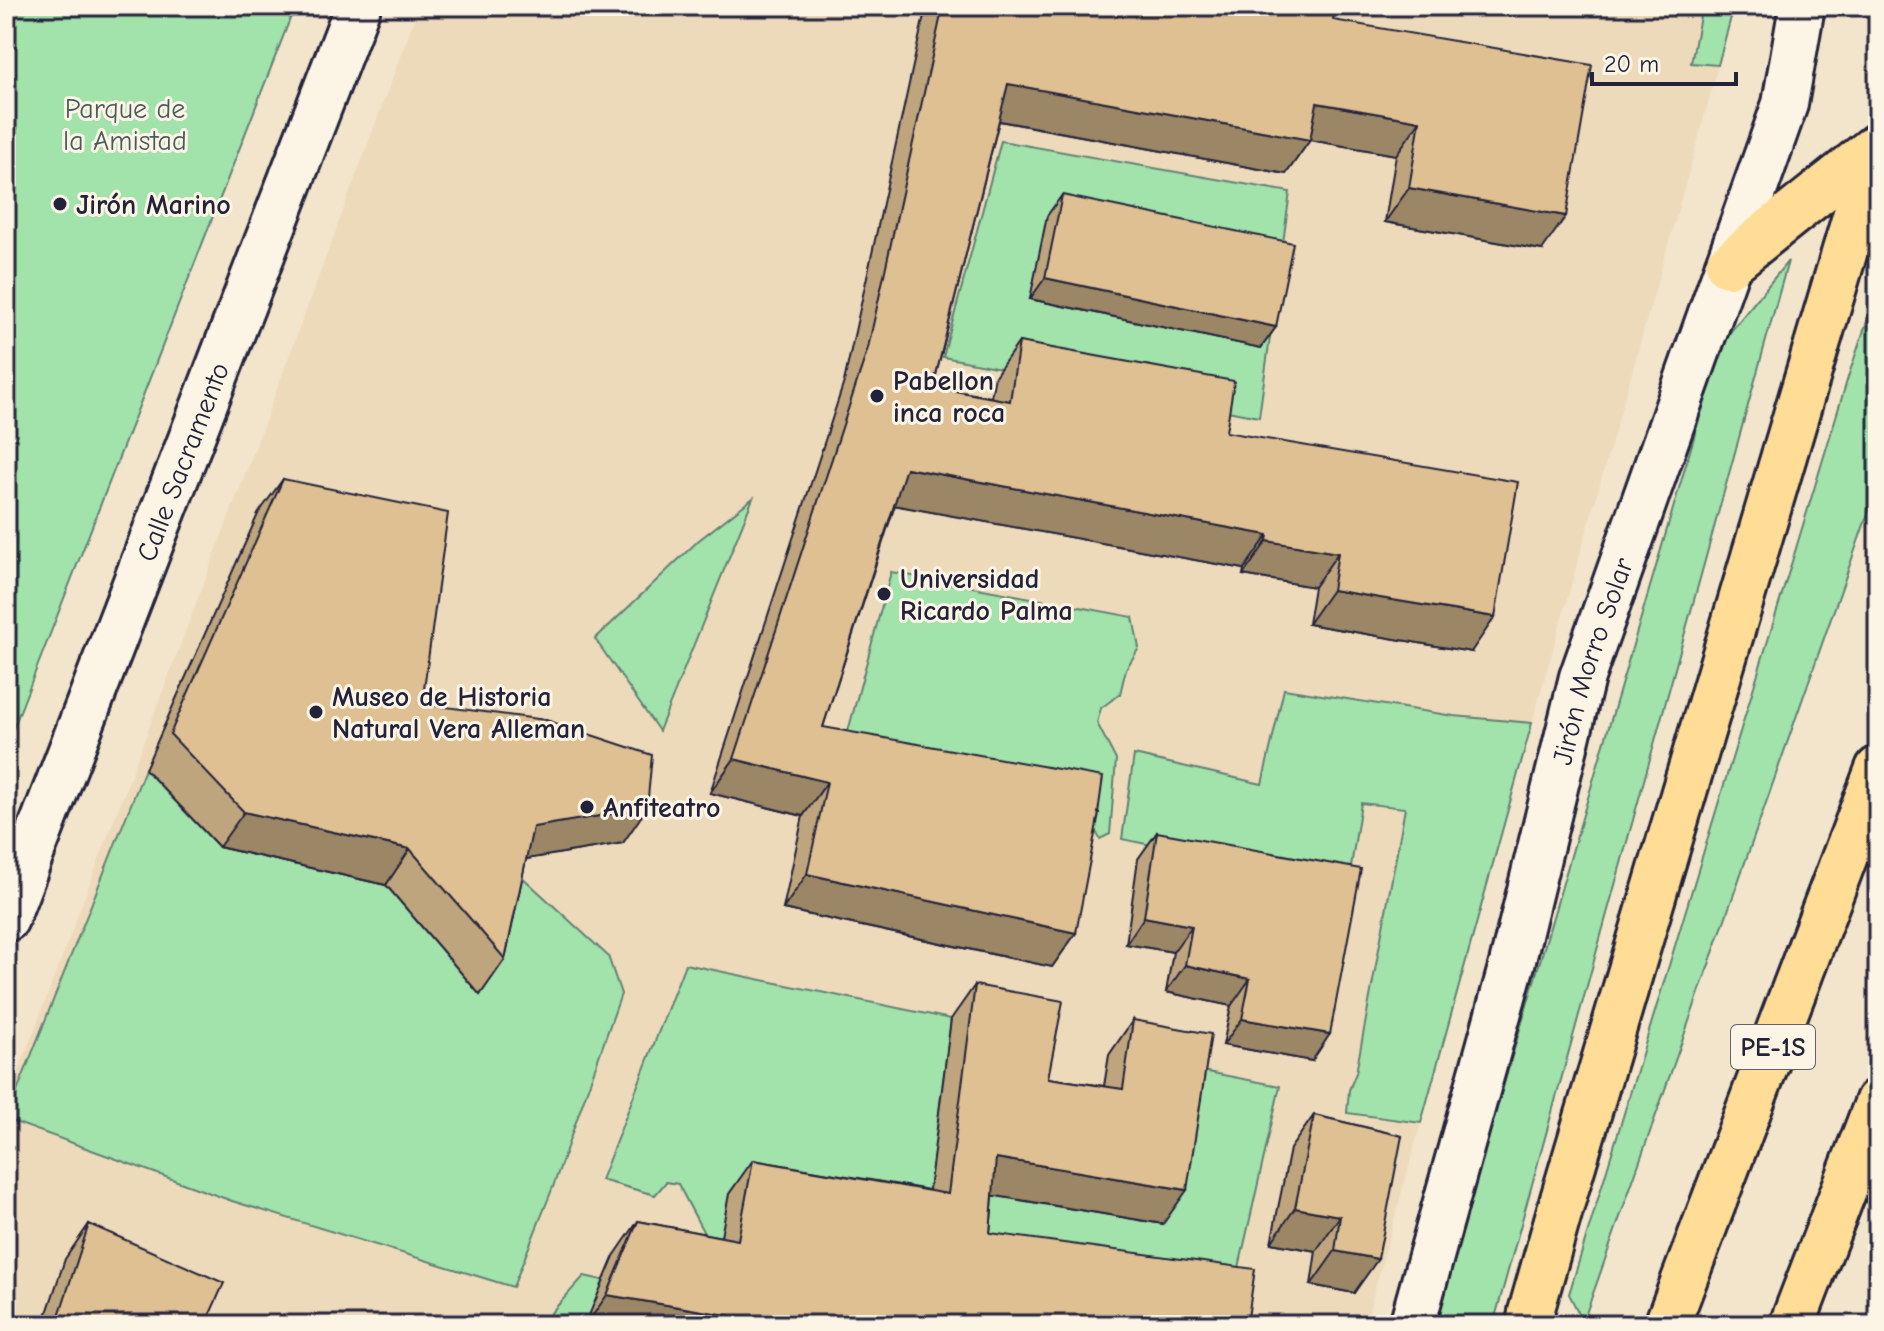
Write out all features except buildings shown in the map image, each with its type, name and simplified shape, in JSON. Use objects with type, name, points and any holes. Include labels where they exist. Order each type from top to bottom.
[{"type":"highway","points":[[1728,265],[1878,146]]},
{"type":"highway","points":[[1529,1325],[1567,1184],[1878,146]]},
{"type":"highway","name":"PE-1S","points":[[1667,1325],[1878,769]]},
{"type":"highway","points":[[1792,1325],[1878,1101]]},
{"type":"street","name":"Calle Sacramento","points":[[6,919],[358,6]]},
{"type":"street","name":"Jirón Morro Solar","points":[[1412,1325],[1512,964],[1582,677],[1785,104],[1802,6]]},
{"type":"shaded area","name":"Universidad Ricardo Palma","points":[[419,6],[1734,6],[1365,1325],[6,1325],[6,1104]]},
{"type":"green space","name":"Parque de la Amistad","points":[[6,6],[295,6],[6,747]]},
{"type":"green space","points":[[1702,6],[1734,6],[1718,65],[1691,63]]},
{"type":"green space","points":[[1001,141],[1290,192],[1259,417],[943,357]]},
{"type":"green space","points":[[1788,261],[1493,1325],[1433,1325],[1722,342]]},
{"type":"green space","points":[[1878,289],[1878,485],[1583,1322],[1569,1294],[1849,374]]},
{"type":"green space","points":[[753,498],[659,731],[595,639],[699,540]]},
{"type":"green space","points":[[891,572],[1133,617],[1139,648],[1126,669],[1120,694],[1101,708],[1097,723],[1116,760],[1110,834],[1100,839],[1074,794],[843,750]]},
{"type":"green space","points":[[1284,689],[1454,716],[1532,723],[1421,1123],[1347,1113],[1405,808],[1361,803],[1348,886],[1122,839],[1134,755],[1262,784]]},
{"type":"green space","points":[[145,769],[219,847],[386,885],[480,994],[506,862],[608,956],[621,994],[553,1187],[513,1287],[232,1201],[6,1119]]},
{"type":"green space","points":[[685,964],[951,1019],[930,1185],[1187,1068],[1280,1086],[1231,1303],[730,1194],[717,1258],[678,1184],[666,1182],[655,1195],[601,1180]]},
{"type":"green space","points":[[584,1276],[671,1295],[664,1325],[540,1325]]},
{"type":"place","name":"Jirón Marino","points":[[60,204]]},
{"type":"place","name":"Pabellon inca roca","points":[[877,396]]},
{"type":"place","name":"Universidad Ricardo Palma","points":[[884,594]]},
{"type":"place","name":"Museo de Historia Natural Vera Alleman","points":[[316,712]]},
{"type":"place","name":"Anfiteatro","points":[[587,807]]}]
